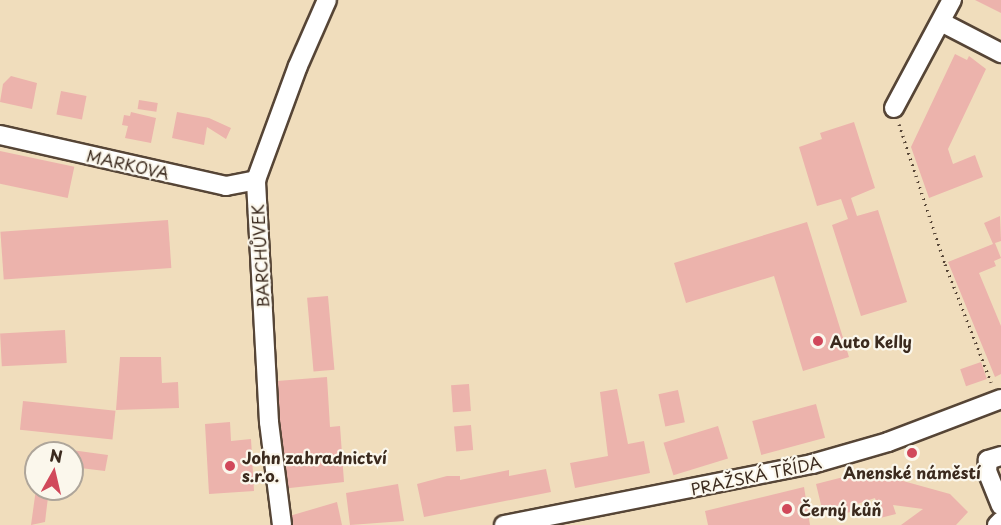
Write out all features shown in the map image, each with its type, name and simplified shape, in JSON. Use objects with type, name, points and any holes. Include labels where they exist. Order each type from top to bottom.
[{"type":"street","name":"BARCHŮVEK","points":[[282,525],[269,422],[256,180],[298,66],[327,0]]},
{"type":"street","points":[[894,108],[952,0]]},
{"type":"street","points":[[941,22],[1001,53]]},
{"type":"street","name":"MARKOVA","points":[[0,135],[226,186],[256,180]]},
{"type":"street","name":"PRAŽSKÁ TŘÍDA","points":[[504,525],[812,464],[888,442],[1001,399]]},
{"type":"street","points":[[1001,456],[988,460],[987,471],[1001,505]]},
{"type":"street","points":[[997,525],[1001,521]]},
{"type":"path","points":[[894,108],[945,264],[991,382]]},
{"type":"building","points":[[975,0],[1001,0],[1001,13]]},
{"type":"building","points":[[955,54],[967,60],[969,56],[986,69],[948,149],[953,164],[975,155],[983,177],[929,198],[911,147]]},
{"type":"building","points":[[11,76],[37,83],[32,109],[0,102],[3,84]]},
{"type":"building","points":[[61,91],[87,96],[82,120],[56,115]]},
{"type":"building","points":[[139,100],[158,103],[156,112],[138,109]]},
{"type":"building","points":[[131,112],[156,118],[151,143],[125,138],[128,126],[122,125],[124,115],[130,116]]},
{"type":"building","points":[[177,112],[209,118],[231,128],[226,139],[207,127],[204,145],[172,138]]},
{"type":"building","points":[[854,122],[875,188],[851,198],[857,216],[878,210],[907,302],[861,316],[832,225],[848,219],[841,199],[817,206],[799,147],[822,139],[820,133]]},
{"type":"building","points":[[0,151],[74,167],[68,198],[0,184]]},
{"type":"building","points":[[1000,216],[1001,241],[995,243],[1001,258],[994,261],[996,266],[979,273],[1001,326],[1001,374],[995,377],[948,262],[993,244],[984,223]]},
{"type":"building","points":[[168,220],[171,268],[4,280],[0,232]]},
{"type":"building","points":[[807,222],[849,357],[803,371],[774,276],[686,303],[674,263]]},
{"type":"building","points":[[328,296],[334,370],[314,372],[307,298]]},
{"type":"building","points":[[65,330],[67,363],[2,366],[0,333]]},
{"type":"building","points":[[120,357],[161,357],[162,383],[178,382],[179,408],[116,410]]},
{"type":"building","points":[[981,362],[987,379],[966,386],[960,369]]},
{"type":"building","points":[[327,377],[330,427],[340,426],[344,482],[281,489],[277,381]]},
{"type":"building","points":[[469,384],[471,411],[453,412],[451,385]]},
{"type":"building","points":[[617,389],[628,444],[644,441],[650,473],[575,488],[570,463],[608,456],[600,392]]},
{"type":"building","points":[[678,390],[685,422],[665,426],[658,394]]},
{"type":"building","points":[[23,401],[115,411],[112,440],[20,430]]},
{"type":"building","points":[[816,404],[825,438],[761,455],[752,421]]},
{"type":"building","name":"John zahradnictví s.r.o.","points":[[230,422],[231,441],[251,439],[254,491],[209,494],[205,424]]},
{"type":"building","points":[[471,425],[473,450],[456,451],[454,426]]},
{"type":"building","points":[[718,426],[728,459],[673,475],[663,443]]},
{"type":"building","points":[[84,452],[108,455],[105,471],[84,468]]},
{"type":"building","points":[[546,469],[551,492],[424,517],[417,484],[447,476],[460,476],[460,480],[509,470],[509,476]]},
{"type":"building","points":[[867,471],[950,494],[968,512],[956,525],[901,525],[923,509],[893,505],[896,514],[880,518],[875,498],[854,505],[855,511],[846,513],[844,507],[823,513],[816,484]]},
{"type":"building","points":[[398,484],[404,521],[350,525],[346,493]]},
{"type":"building","points":[[804,487],[810,525],[708,525],[705,511]]},
{"type":"building","points":[[34,501],[48,501],[45,522],[31,525]]},
{"type":"building","points":[[337,502],[342,525],[288,525],[286,517]]},
{"type":"place","name":"Auto Kelly","points":[[818,341]]},
{"type":"place","name":"Anenské náměstí","points":[[912,453]]},
{"type":"place","name":"John zahradnictví s.r.o.","points":[[230,466]]},
{"type":"place","name":"Černý kůň","points":[[787,509]]}]
